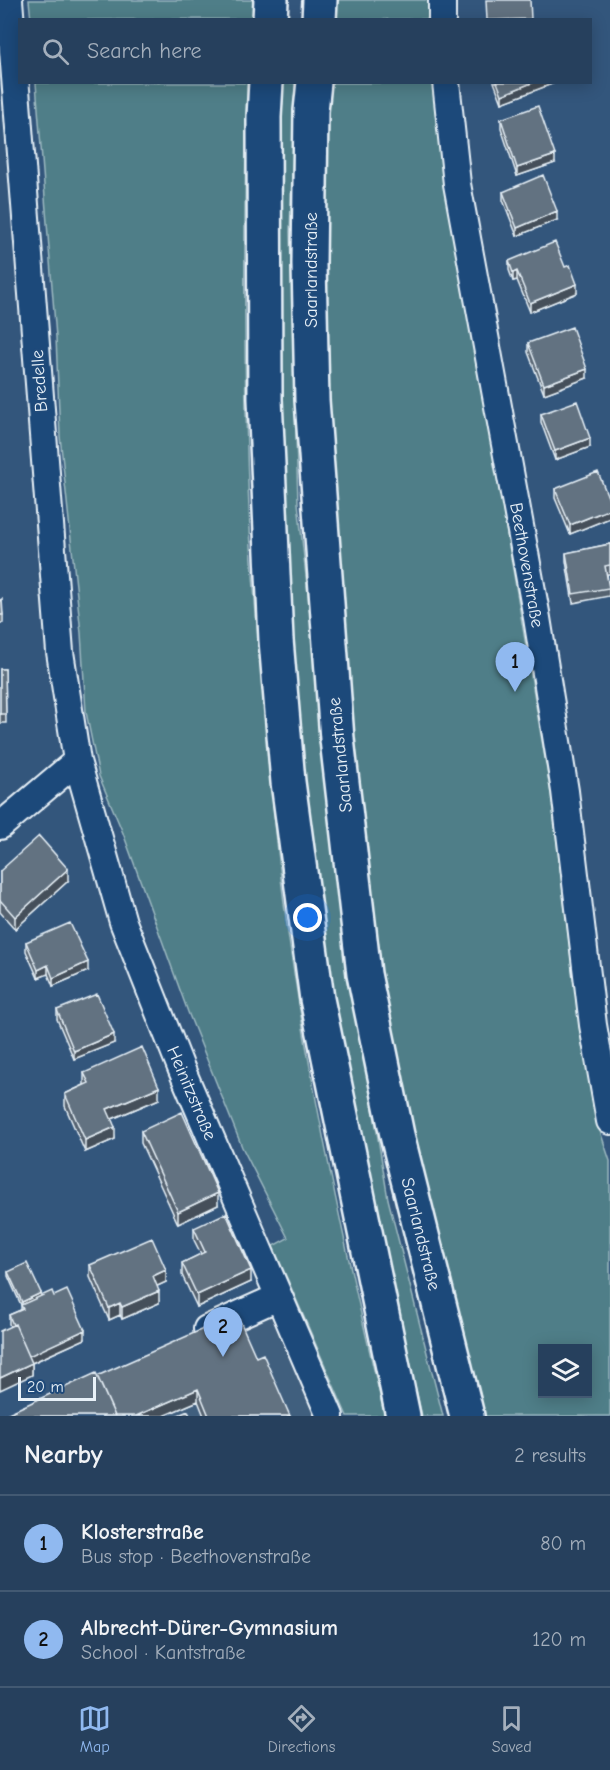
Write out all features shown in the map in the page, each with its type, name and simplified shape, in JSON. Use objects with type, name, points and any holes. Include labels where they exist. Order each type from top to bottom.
[{"type":"highway","points":[[270,18],[271,0]]},
{"type":"highway","points":[[319,18],[320,0]]},
{"type":"highway","points":[[266,84],[265,399],[276,640],[288,782],[317,999],[403,1416]]},
{"type":"highway","name":"Saarlandstraße","points":[[314,84],[311,111],[309,264],[312,400],[338,739],[363,962],[397,1135],[467,1416]]},
{"type":"street","name":"Bredelle","points":[[9,0],[60,652],[77,761]]},
{"type":"street","points":[[442,0],[442,18]]},
{"type":"street","name":"Beethovenstraße","points":[[446,84],[458,184],[537,618],[565,791],[594,1025],[610,1121]]},
{"type":"street","points":[[0,826],[77,761]]},
{"type":"street","name":"Heinitzstraße","points":[[77,761],[123,922],[186,1079],[330,1416]]},
{"type":"street","points":[[181,1340],[278,1297]]},
{"type":"shaded area","points":[[278,1297],[327,1416],[11,1416]]},
{"type":"green space","points":[[29,0],[253,0],[252,18],[31,18]]},
{"type":"green space","points":[[333,0],[436,0],[436,18],[331,18]]},
{"type":"green space","points":[[36,84],[247,84],[245,295],[249,508],[256,616],[275,820],[290,947],[324,1144],[385,1416],[347,1416],[273,1246],[288,1238],[242,1147],[188,1012],[123,833],[99,776],[86,712],[81,633],[60,436],[56,337]]},
{"type":"green space","points":[[279,84],[295,84],[290,232],[298,503],[347,950],[388,1199],[443,1416],[422,1416],[355,1124],[329,979],[291,655],[276,269]]},
{"type":"green space","points":[[326,84],[438,84],[448,185],[551,794],[580,1032],[599,1128],[610,1161],[610,1416],[473,1416],[406,1133],[356,811],[324,400]]},
{"type":"building","points":[[486,0],[530,0],[531,18],[487,18]]},
{"type":"building","points":[[498,84],[529,84],[502,95]]},
{"type":"building","points":[[538,106],[555,155],[517,168],[501,119]]},
{"type":"building","points":[[543,175],[557,211],[517,228],[503,192]]},
{"type":"building","points":[[555,242],[565,267],[570,265],[577,284],[530,303],[517,271],[513,273],[509,261]]},
{"type":"building","points":[[572,327],[587,369],[544,385],[528,343]]},
{"type":"building","points":[[577,401],[590,438],[555,451],[541,414]]},
{"type":"building","points":[[598,472],[610,502],[610,509],[570,525],[555,489]]},
{"type":"building","points":[[610,544],[610,565],[605,566],[609,588],[573,594],[566,553]]},
{"type":"building","points":[[2,599],[3,615],[0,615],[0,600]]},
{"type":"building","points":[[0,669],[5,669],[6,714],[0,714]]},
{"type":"building","points":[[39,836],[68,869],[15,917],[0,900],[0,871]]},
{"type":"building","points":[[70,923],[88,962],[53,978],[48,965],[38,970],[26,942]]},
{"type":"building","points":[[97,994],[114,1034],[74,1051],[57,1010]]},
{"type":"building","points":[[142,1047],[159,1087],[107,1109],[115,1127],[85,1140],[65,1094],[89,1083],[84,1073]]},
{"type":"building","points":[[182,1112],[218,1193],[178,1212],[141,1131]]},
{"type":"building","points":[[226,1213],[251,1270],[197,1295],[182,1263],[205,1252],[194,1228]]},
{"type":"building","points":[[152,1238],[166,1270],[153,1276],[159,1291],[122,1307],[120,1303],[109,1308],[90,1265]]},
{"type":"building","points":[[27,1263],[41,1293],[22,1302],[8,1272]]},
{"type":"building","points":[[67,1290],[85,1330],[29,1356],[9,1315],[23,1309],[21,1305],[52,1291],[54,1296]]},
{"type":"building","points":[[237,1314],[256,1357],[263,1354],[290,1416],[209,1416],[198,1389],[136,1416],[115,1416],[97,1376]]},
{"type":"building","points":[[15,1324],[32,1363],[0,1378],[0,1331]]},
{"type":"building","points":[[96,1373],[115,1416],[2,1416]]},
{"type":"building","points":[[188,1411],[190,1416],[176,1416]]},
{"type":"place","name":"Klosterstraße","points":[[515,692]]},
{"type":"place","name":"Albrecht-Dürer-Gymnasium","points":[[223,1357]]}]
